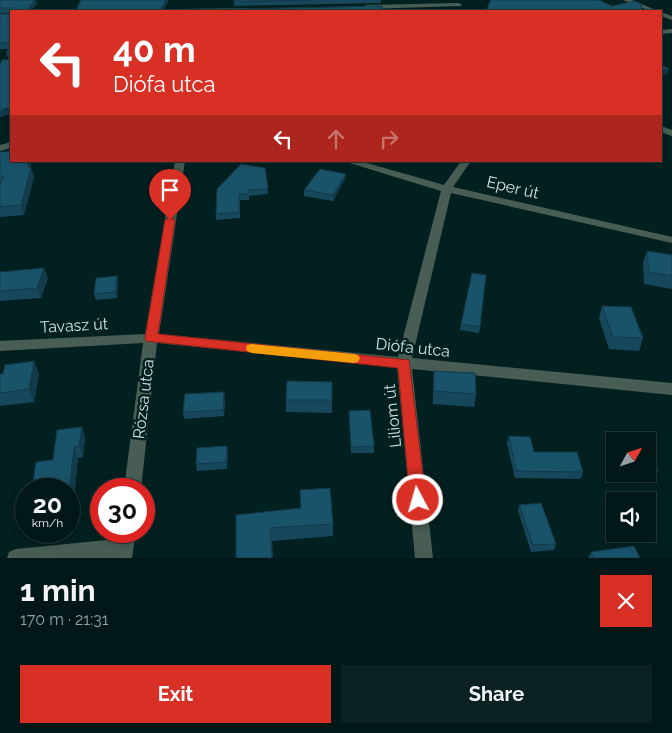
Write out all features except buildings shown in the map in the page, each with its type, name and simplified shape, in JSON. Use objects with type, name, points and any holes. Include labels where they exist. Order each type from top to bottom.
[{"type":"street","points":[[626,0],[652,10]]},
{"type":"street","points":[[361,7],[459,5]]},
{"type":"street","points":[[228,10],[253,9]]},
{"type":"street","points":[[662,14],[672,17]]},
{"type":"street","name":"Rózsa utca","points":[[133,478],[151,338],[180,162]]},
{"type":"street","name":"Eper út","points":[[352,162],[446,189],[672,240]]},
{"type":"street","name":"Liliom út","points":[[424,558],[404,364],[446,189],[465,162]]},
{"type":"street","name":"Tavasz út","points":[[0,346],[151,338]]},
{"type":"street","name":"Diófa utca","points":[[151,338],[672,389]]},
{"type":"street","points":[[16,558],[125,546]]},
{"type":"slow traffic","points":[[252,348],[354,358]]},
{"type":"route","points":[[170,220],[151,338],[404,364],[418,500]]}]
